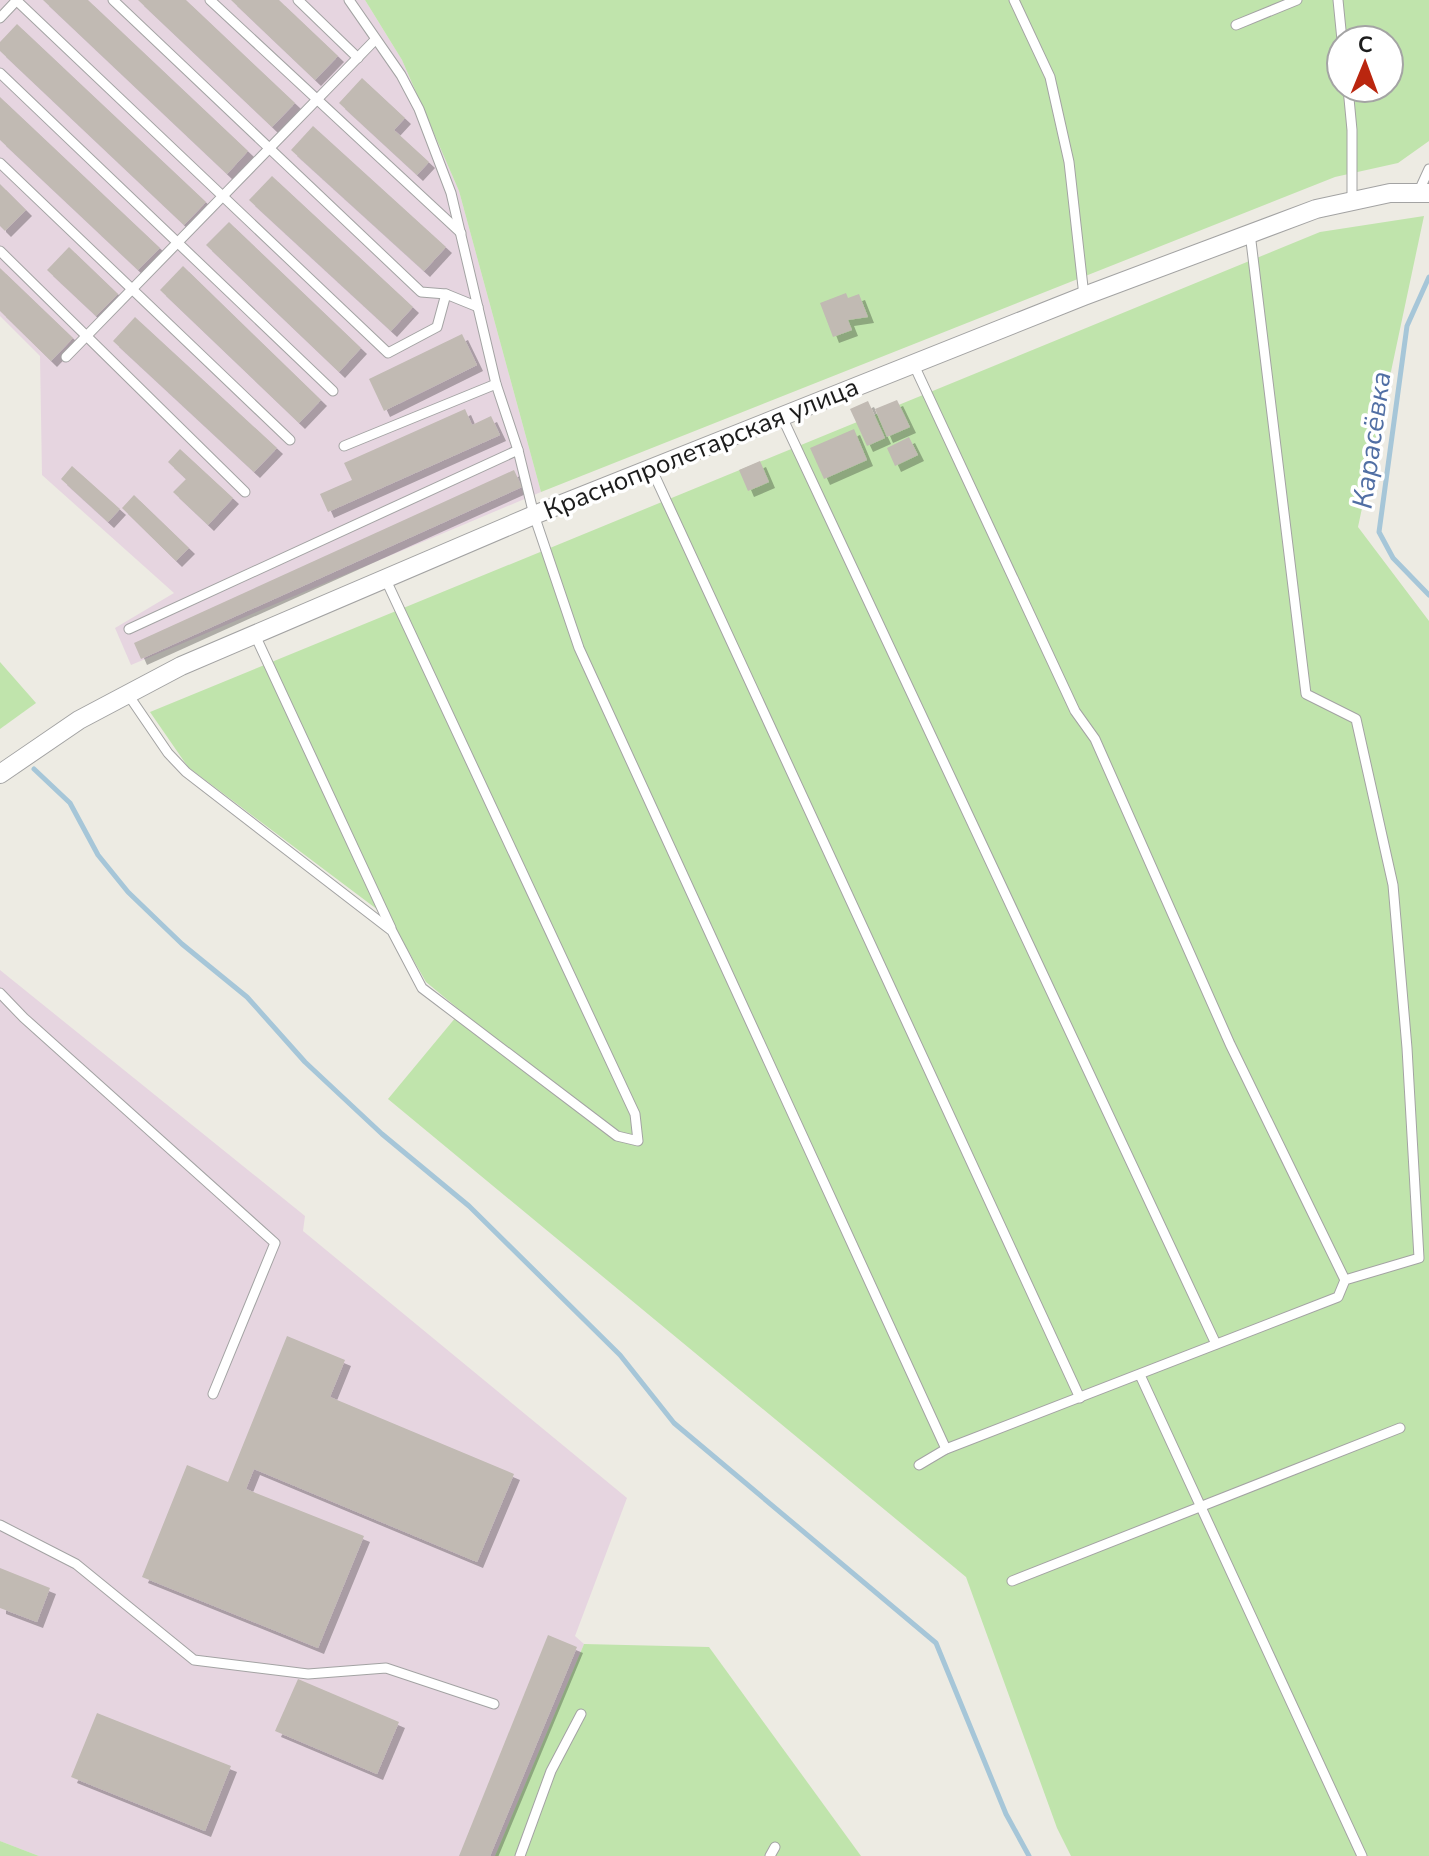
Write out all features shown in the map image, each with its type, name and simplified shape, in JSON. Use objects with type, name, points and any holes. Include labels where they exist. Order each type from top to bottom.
[{"type":"street","name":"Краснопролетарская улица","points":[[0,774],[79,720],[127,693],[254,632],[534,515],[913,363],[1250,233],[1352,199],[1424,193]]},
{"type":"lane","points":[[0,18],[17,0],[388,353],[437,327],[446,294]]},
{"type":"lane","points":[[113,0],[421,292],[446,294],[478,307]]},
{"type":"lane","points":[[210,0],[461,233]]},
{"type":"lane","points":[[298,0],[358,58]]},
{"type":"lane","points":[[349,0],[374,41],[401,75],[419,109],[451,193],[496,384],[518,450],[534,515],[579,648],[631,767],[764,1046],[946,1449]]},
{"type":"lane","points":[[1014,0],[1050,77],[1069,162],[1084,296]]},
{"type":"lane","points":[[1236,25],[1297,0]]},
{"type":"lane","points":[[1338,0],[1340,24]]},
{"type":"lane","points":[[66,357],[374,41]]},
{"type":"lane","points":[[0,73],[333,391]]},
{"type":"lane","points":[[1350,104],[1352,199]]},
{"type":"lane","points":[[0,163],[290,440]]},
{"type":"lane","points":[[1424,193],[1429,169]]},
{"type":"lane","points":[[1250,233],[1306,694],[1356,719],[1395,900],[1419,1258],[1345,1280]]},
{"type":"lane","points":[[0,251],[245,492]]},
{"type":"lane","points":[[913,363],[1075,711],[1095,739],[1230,1044],[1345,1280],[1338,1297],[946,1449],[919,1465]]},
{"type":"lane","points":[[344,446],[496,384]]},
{"type":"lane","points":[[782,417],[1216,1344]]},
{"type":"lane","points":[[129,629],[518,450]]},
{"type":"lane","points":[[652,470],[1080,1398]]},
{"type":"lane","points":[[254,632],[392,931],[422,988],[617,1136],[638,1141],[635,1114],[385,578]]},
{"type":"lane","points":[[127,693],[168,753],[186,772],[392,931]]},
{"type":"lane","points":[[0,993],[275,1243],[213,1394]]},
{"type":"lane","points":[[1140,1375],[1362,1856]]},
{"type":"lane","points":[[1012,1581],[1400,1428]]},
{"type":"lane","points":[[0,1525],[76,1564],[194,1660],[308,1674],[386,1668],[494,1704]]},
{"type":"lane","points":[[520,1856],[551,1771],[581,1714]]},
{"type":"shaded area","points":[[0,0],[365,0],[402,60],[459,191],[541,492],[131,665],[115,628],[174,593],[42,475],[40,356],[0,316]]},
{"type":"shaded area","points":[[0,970],[305,1216],[303,1231],[627,1498],[575,1636],[584,1644],[495,1856],[39,1856],[0,1841]]},
{"type":"green space","points":[[365,0],[1429,0],[1429,141],[1398,163],[1335,177],[541,492],[459,191],[402,60]]},
{"type":"green space","points":[[1424,216],[1358,527],[1429,621],[1429,1856],[1071,1856],[1057,1828],[966,1577],[388,1099],[461,1011],[426,982],[390,919],[188,767],[150,712],[1320,232]]},
{"type":"green space","points":[[0,662],[36,703],[0,729]]},
{"type":"green space","points":[[584,1644],[709,1647],[861,1856],[495,1856]]},
{"type":"green space","points":[[0,1841],[39,1856],[0,1856]]},
{"type":"building","points":[[43,0],[88,0],[248,151],[227,174]]},
{"type":"building","points":[[138,0],[186,0],[295,103],[272,127]]},
{"type":"building","points":[[231,0],[279,0],[338,56],[315,80]]},
{"type":"building","points":[[17,24],[206,202],[184,225],[0,51],[0,42]]},
{"type":"building","points":[[362,78],[405,118],[394,130],[429,162],[417,175],[339,103]]},
{"type":"building","points":[[0,97],[160,248],[138,270],[0,140]]},
{"type":"building","points":[[313,126],[446,247],[424,271],[291,150]]},
{"type":"building","points":[[272,176],[413,307],[391,331],[249,200]]},
{"type":"building","points":[[0,184],[26,210],[5,231],[0,226]]},
{"type":"building","points":[[229,222],[361,348],[339,372],[206,245]]},
{"type":"building","points":[[69,247],[118,294],[96,316],[47,270]]},
{"type":"building","points":[[183,266],[321,400],[299,423],[160,290]]},
{"type":"building","points":[[0,268],[73,338],[51,361],[0,311]]},
{"type":"building","points":[[846,293],[848,298],[859,294],[868,317],[848,320],[852,330],[833,337],[820,303]]},
{"type":"building","points":[[135,317],[277,448],[254,472],[113,341]]},
{"type":"building","points":[[462,334],[477,365],[384,411],[369,379]]},
{"type":"building","points":[[897,400],[910,427],[887,437],[875,409]]},
{"type":"building","points":[[868,401],[885,438],[867,446],[850,409]]},
{"type":"building","points":[[465,409],[472,425],[491,416],[500,435],[328,512],[320,494],[352,480],[344,463]]},
{"type":"building","points":[[854,429],[867,460],[824,479],[810,448]]},
{"type":"building","points":[[909,437],[918,455],[895,466],[887,448]]},
{"type":"building","points":[[180,449],[233,498],[208,525],[173,492],[186,479],[168,462]]},
{"type":"building","points":[[760,461],[769,482],[748,491],[739,470]]},
{"type":"building","points":[[72,466],[120,509],[108,522],[61,479]]},
{"type":"building","points":[[514,470],[522,487],[141,659],[134,643]]},
{"type":"building","points":[[134,495],[189,548],[176,561],[122,508]]},
{"type":"building","points":[[287,1336],[345,1360],[330,1397],[514,1474],[477,1562],[254,1469],[246,1489],[364,1536],[318,1648],[142,1577],[187,1465],[228,1482]]},
{"type":"building","points":[[0,1568],[50,1588],[37,1622],[0,1608]]},
{"type":"building","points":[[548,1635],[577,1647],[490,1856],[459,1856]]},
{"type":"building","points":[[298,1679],[399,1722],[377,1774],[275,1731]]},
{"type":"building","points":[[97,1713],[231,1766],[205,1831],[71,1777]]},
{"type":"waterway","name":"Карасёвка","points":[[1429,277],[1407,326],[1379,532],[1393,558],[1429,595]]},
{"type":"waterway","points":[[34,769],[70,803],[98,855],[128,892],[182,944],[247,997],[305,1062],[382,1134],[469,1206],[620,1355],[674,1423],[936,1643],[1006,1814],[1029,1856]]}]
